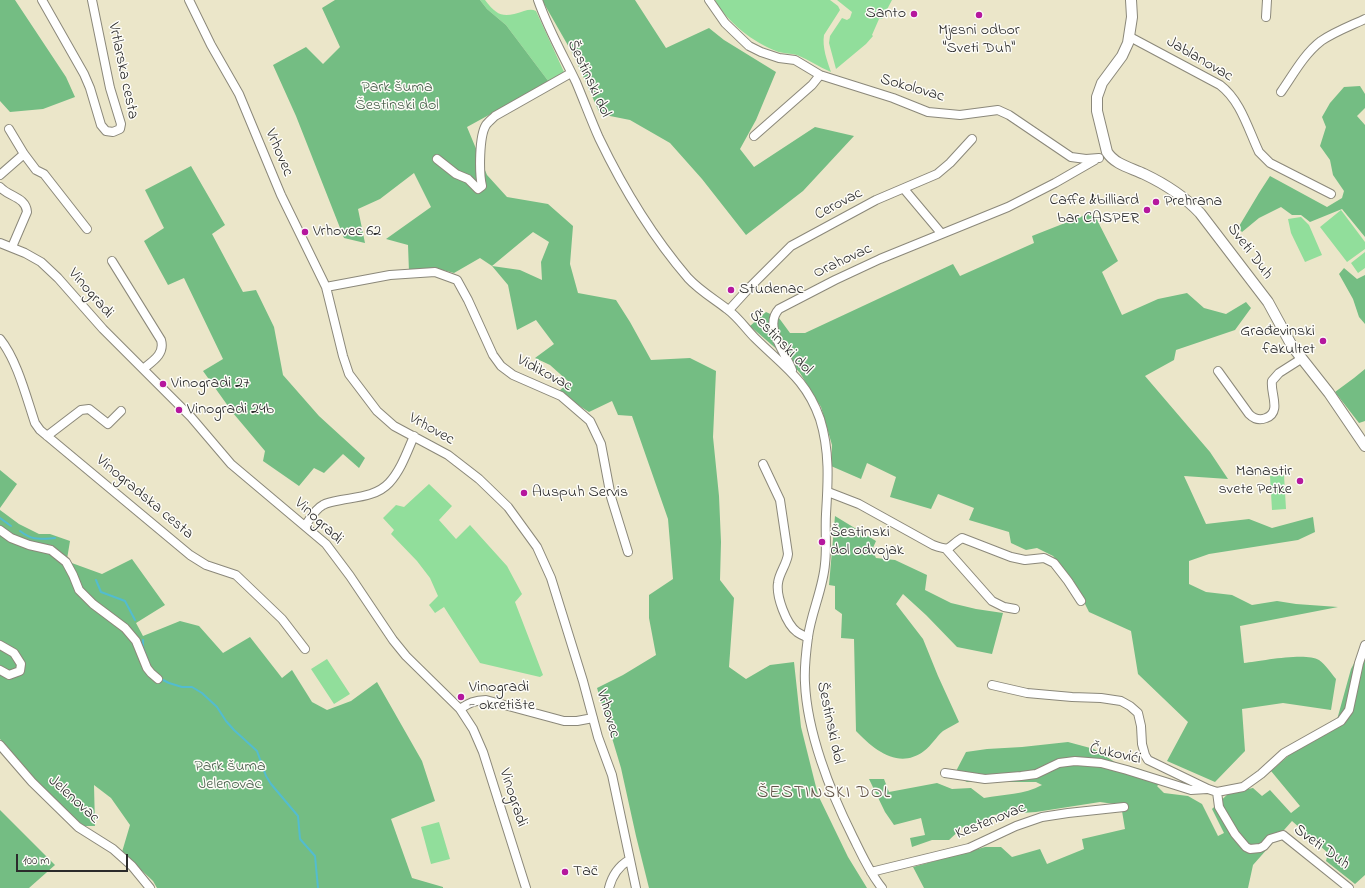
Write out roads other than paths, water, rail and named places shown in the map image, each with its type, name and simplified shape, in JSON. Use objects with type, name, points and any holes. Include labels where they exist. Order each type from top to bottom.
[{"type":"main road","points":[[1103,155],[1097,111],[1097,97],[1102,83],[1122,56],[1130,38],[1132,17],[1131,0]]},
{"type":"main road","name":"Sveti Duh","points":[[1103,155],[1110,157],[1175,191],[1195,208],[1268,302],[1289,341],[1301,359],[1329,393],[1363,440]]},
{"type":"street","name":"Vrtlarska cesta","points":[[42,0],[90,88],[101,125],[110,133],[120,129],[121,124],[110,88],[92,0]]},
{"type":"street","name":"Vrhovec","points":[[189,0],[211,45],[239,94],[281,195],[326,287],[343,356],[349,374],[377,411],[394,426],[448,455],[479,479],[508,507],[537,547],[553,586],[583,681],[592,718],[612,775],[636,888]]},
{"type":"street","name":"Šestinski dol","points":[[538,0],[615,169],[651,230],[691,281],[729,310],[756,339],[794,374],[816,407],[824,434],[828,459],[828,492],[825,564],[808,638],[805,681],[807,702],[816,742],[838,806],[870,872],[882,888]]},
{"type":"street","name":"Sokolovac","points":[[709,0],[724,23],[749,46],[761,52],[779,58],[795,60],[820,74],[893,98],[928,112],[960,115],[998,110],[1072,157],[1086,159],[1103,155]]},
{"type":"street","points":[[1266,17],[1267,0]]},
{"type":"street","points":[[1281,92],[1309,54],[1321,42],[1331,35],[1365,19]]},
{"type":"street","name":"Jablanovac","points":[[1130,38],[1220,85],[1228,91],[1234,99],[1255,144],[1264,158],[1270,163],[1331,194]]},
{"type":"street","points":[[437,159],[456,174],[468,179],[478,188],[482,186],[480,179],[481,147],[485,125],[495,116],[572,73]]},
{"type":"street","points":[[754,136],[812,85],[820,74]]},
{"type":"street","points":[[9,129],[24,154],[36,170],[44,174],[87,229]]},
{"type":"street","name":"Cerovac","points":[[729,310],[791,246],[876,200],[937,174],[950,163],[972,139]]},
{"type":"street","points":[[0,175],[24,154]]},
{"type":"street","name":"Orahovac","points":[[794,374],[775,333],[773,323],[774,314],[779,309],[874,262],[941,233],[1008,207],[1055,183],[1103,155]]},
{"type":"street","points":[[0,187],[21,200],[27,208],[27,212],[12,247]]},
{"type":"street","points":[[904,189],[941,233]]},
{"type":"street","name":"Vinogradi","points":[[0,243],[25,253],[41,262],[58,278],[103,330],[191,418],[231,464],[326,544],[350,576],[393,640],[406,656],[460,709],[479,742],[526,888]]},
{"type":"street","points":[[112,261],[161,340],[162,350],[158,356],[143,369]]},
{"type":"street","name":"Vidikovac","points":[[326,287],[390,276],[435,272],[457,280],[468,300],[493,355],[501,366],[513,375],[561,396],[590,421],[601,444],[611,497],[628,552]]},
{"type":"street","name":"Vinogradska cesta","points":[[0,339],[7,348],[15,365],[35,422],[40,430],[190,555],[206,565],[236,575],[282,619],[305,649]]},
{"type":"street","points":[[1218,371],[1249,414],[1256,419],[1261,420],[1269,417],[1274,411],[1275,403],[1272,381],[1280,373],[1301,359]]},
{"type":"street","points":[[47,436],[81,410],[89,408],[108,424],[121,411]]},
{"type":"street","points":[[305,526],[323,505],[329,502],[364,496],[381,489],[389,483],[405,456],[414,436]]},
{"type":"street","points":[[763,464],[780,500],[788,554],[778,582],[778,592],[782,607],[796,632],[808,638]]},
{"type":"street","points":[[828,492],[859,504],[933,545],[946,549],[992,601],[1004,607],[1015,609]]},
{"type":"street","points":[[0,530],[11,538],[30,545],[51,550],[66,562],[79,590],[93,604],[126,628],[136,641],[147,668],[158,679]]},
{"type":"street","points":[[946,549],[962,538],[1011,557],[1025,560],[1044,558],[1054,563],[1081,601]]},
{"type":"street","points":[[0,645],[14,653],[21,664],[20,671],[9,675],[0,670]]},
{"type":"street","name":"Čukovići","points":[[992,685],[1027,693],[1121,700],[1138,713],[1141,726],[1142,744],[1148,760],[1217,792],[1236,789],[1249,783],[1284,753],[1341,721],[1349,710],[1358,663],[1365,645]]},
{"type":"street","points":[[460,709],[470,702],[486,700],[564,721],[577,721],[592,718]]},
{"type":"street","name":"Jelenovac","points":[[0,745],[32,782],[74,823],[89,835],[113,849],[132,866],[150,888]]},
{"type":"street","name":"Čukovići","points":[[945,774],[985,779],[1021,776],[1036,774],[1059,763],[1075,761],[1101,763],[1191,790],[1208,789]]},
{"type":"street","name":"Sveti Duh","points":[[1217,792],[1219,807],[1235,834],[1246,847],[1250,849],[1260,848],[1270,839],[1283,835],[1349,888]]},
{"type":"street","name":"Kestenovac","points":[[870,872],[969,848],[1016,826],[1042,817],[1124,807]]},
{"type":"street","points":[[609,888],[614,874],[622,864],[629,860]]},
{"type":"waterway","points":[[0,518],[11,526]]},
{"type":"waterway","points":[[20,531],[33,538],[55,538]]},
{"type":"waterway","points":[[96,580],[101,592],[125,601],[135,620]]},
{"type":"waterway","points":[[143,640],[143,647],[150,666]]},
{"type":"waterway","points":[[161,679],[182,687],[192,687],[202,693],[217,707],[234,730],[257,751],[266,776],[271,784],[298,816],[300,839],[315,856],[318,888]]},
{"type":"place","name":"Santo","points":[[914,14]]},
{"type":"place","name":"Mjesni odbor \"Sveti Duh\"","points":[[979,15]]},
{"type":"place","name":"Prehrana","points":[[1156,202]]},
{"type":"place","name":"Caffe &billiard bar CASPER","points":[[1147,210]]},
{"type":"place","name":"Vrhovec 62","points":[[305,232]]},
{"type":"place","name":"Studenac","points":[[731,290]]},
{"type":"place","name":"Građevinski fakultet","points":[[1323,341]]},
{"type":"place","name":"Vinogradi 27","points":[[163,384]]},
{"type":"place","name":"Vinogradi 24b","points":[[179,410]]},
{"type":"place","name":"Manastir svete Petke","points":[[1300,481]]},
{"type":"place","name":"Auspuh Servis","points":[[524,493]]},
{"type":"place","name":"Šestinski dol odvojak","points":[[822,542]]},
{"type":"place","name":"Vinogradi - okretište","points":[[461,697]]},
{"type":"place","name":"Tač","points":[[565,872]]},
{"type":"district","name":"ŠESTINSKI DOL","points":[[824,794]]},
{"type":"park label","name":"Park šuma Šestinski dol","points":[[397,97]]},
{"type":"park label","name":"Park šuma Jelenovac","points":[[230,776]]}]
